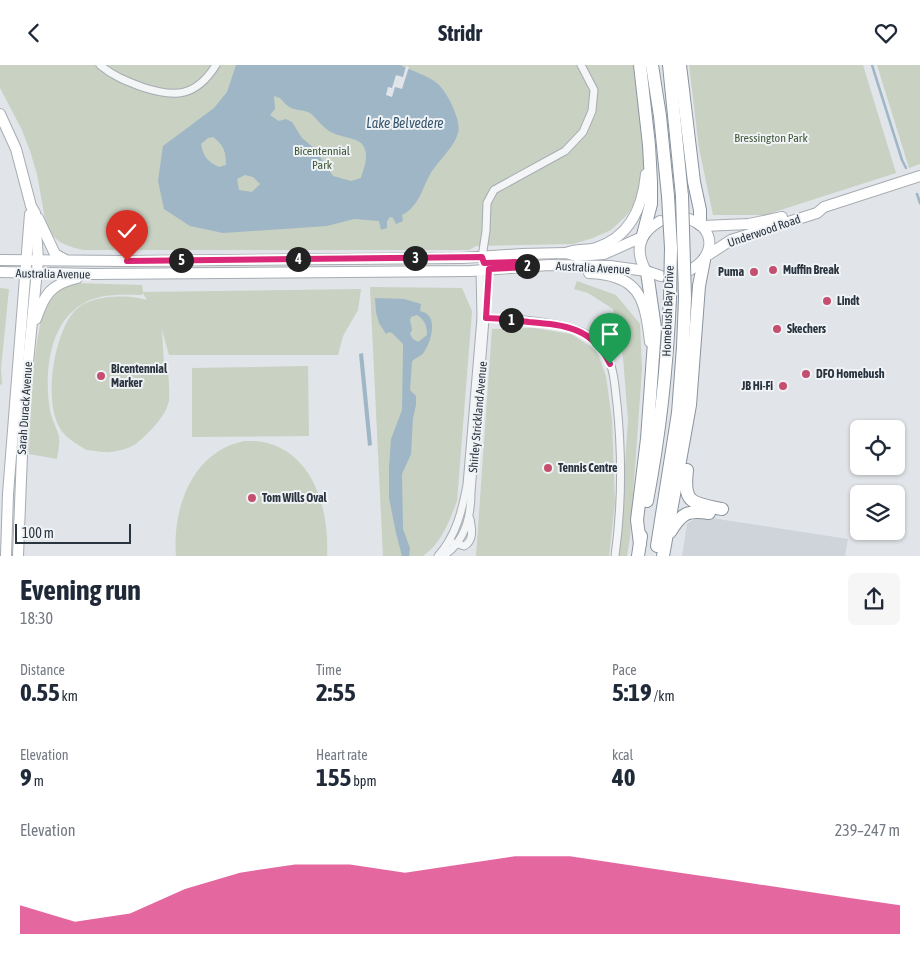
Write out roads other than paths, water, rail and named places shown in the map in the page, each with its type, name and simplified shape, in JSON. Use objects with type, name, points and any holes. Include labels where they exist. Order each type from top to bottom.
[{"type":"highway","points":[[640,65],[649,145],[651,204],[642,236]]},
{"type":"highway","name":"Homebush Bay Drive","points":[[639,550],[659,438],[667,356],[670,298],[671,248],[668,196],[660,115],[652,65]]},
{"type":"highway","name":"Homebush Bay Drive","points":[[656,556],[678,413],[683,347],[682,196],[669,65]]},
{"type":"highway","points":[[680,65],[694,182],[700,210],[697,223]]},
{"type":"highway","points":[[663,556],[690,405],[699,286],[705,259]]},
{"type":"highway","points":[[639,550],[637,520],[647,439],[655,319],[647,272]]},
{"type":"highway","points":[[668,535],[682,516],[689,512],[720,511],[698,504],[687,495],[685,489],[691,435],[690,405]]},
{"type":"main road","points":[[0,114],[16,149],[33,209],[55,254],[65,260]]},
{"type":"main road","points":[[566,253],[574,249],[589,250],[604,245],[618,236],[631,223],[643,197],[649,145]]},
{"type":"main road","name":"Underwood Road","points":[[690,271],[731,240],[817,213],[824,207],[919,177]]},
{"type":"main road","name":"Underwood Road","points":[[697,223],[757,223],[816,206],[824,207]]},
{"type":"main road","name":"Sarah Durack Avenue","points":[[18,556],[24,403],[39,246],[33,209]]},
{"type":"main road","name":"Sarah Durack Avenue","points":[[6,556],[9,484],[25,273],[33,209]]},
{"type":"main road","name":"Australia Avenue","points":[[0,260],[146,261],[482,257],[566,253],[576,256],[604,254],[642,236],[650,227],[660,221]]},
{"type":"main road","points":[[697,223],[707,231],[709,239],[705,259]]},
{"type":"main road","points":[[642,236],[640,255],[647,272]]},
{"type":"main road","points":[[482,257],[484,263],[516,262],[546,271],[609,274],[618,277],[634,288],[640,297],[646,316],[653,364]]},
{"type":"main road","name":"Australia Avenue","points":[[0,272],[94,274],[485,270],[548,265],[610,267],[647,272],[661,277]]},
{"type":"main road","points":[[30,334],[40,305],[47,293],[66,280],[94,274]]},
{"type":"street","points":[[100,65],[122,80],[157,92],[171,94],[191,89],[204,81],[216,65]]},
{"type":"street","points":[[482,257],[486,231],[487,203],[494,190],[565,151],[583,132],[592,111],[594,90],[581,65]]},
{"type":"street","name":"Shirley Strickland Avenue","points":[[453,542],[464,547],[468,544],[472,529],[470,519],[485,270]]},
{"type":"street","points":[[483,318],[533,322],[576,329],[592,339],[605,353],[613,377],[619,433],[620,506],[615,556]]},
{"type":"street","name":"Shirley Strickland Avenue","points":[[443,556],[453,542],[463,508],[467,485],[483,318]]},
{"type":"street","name":"Shirley Strickland Avenue","points":[[438,556],[453,542]]},
{"type":"water","name":"Lake Belvedere","points":[[236,65],[400,65],[429,78],[442,88],[456,114],[459,128],[456,138],[432,171],[417,201],[413,207],[402,215],[403,221],[396,224],[393,218],[390,217],[387,221],[387,228],[381,230],[379,221],[354,219],[327,226],[223,233],[190,226],[164,209],[158,181],[163,146],[214,108],[227,92]],"holes":[[[274,96],[280,98],[290,108],[310,113],[329,131],[360,142],[366,152],[361,178],[351,181],[333,176],[314,148],[302,138],[292,122],[286,119],[279,121],[270,115],[275,109]],[[213,137],[222,146],[226,165],[219,167],[209,161],[203,152],[201,144],[208,138]],[[245,175],[253,177],[260,184],[252,192],[239,190],[237,179]]]},
{"type":"water","points":[[375,298],[404,299],[421,304],[420,311],[427,314],[432,322],[432,333],[423,354],[412,362],[410,390],[416,396],[416,405],[413,418],[411,454],[402,474],[403,529],[410,548],[409,556],[402,556],[389,498],[391,439],[402,410],[403,344],[392,333],[386,334],[379,323]],"holes":[[[417,315],[425,323],[427,329],[427,335],[418,342],[410,334],[412,330],[411,317]]]},
{"type":"water","points":[[363,353],[372,445],[368,446],[359,354]]},
{"type":"waterway","points":[[872,65],[906,168]]},
{"type":"waterway","points":[[917,194],[920,203]]},
{"type":"place","name":"Muffin Break","points":[[773,270]]},
{"type":"place","name":"Puma","points":[[754,272]]},
{"type":"place","name":"Lindt","points":[[827,301]]},
{"type":"place","name":"Skechers","points":[[777,329]]},
{"type":"place","name":"DFO Homebush","points":[[806,374]]},
{"type":"place","name":"Bicentennial Marker","points":[[101,376]]},
{"type":"place","name":"JB Hi-Fi","points":[[783,386]]},
{"type":"place","name":"Tennis Centre","points":[[548,468]]},
{"type":"place","name":"Tom Wills Oval","points":[[252,498]]},
{"type":"park label","name":"Bressington Park","points":[[771,138]]},
{"type":"park label","name":"Bicentennial Park","points":[[322,158]]}]
